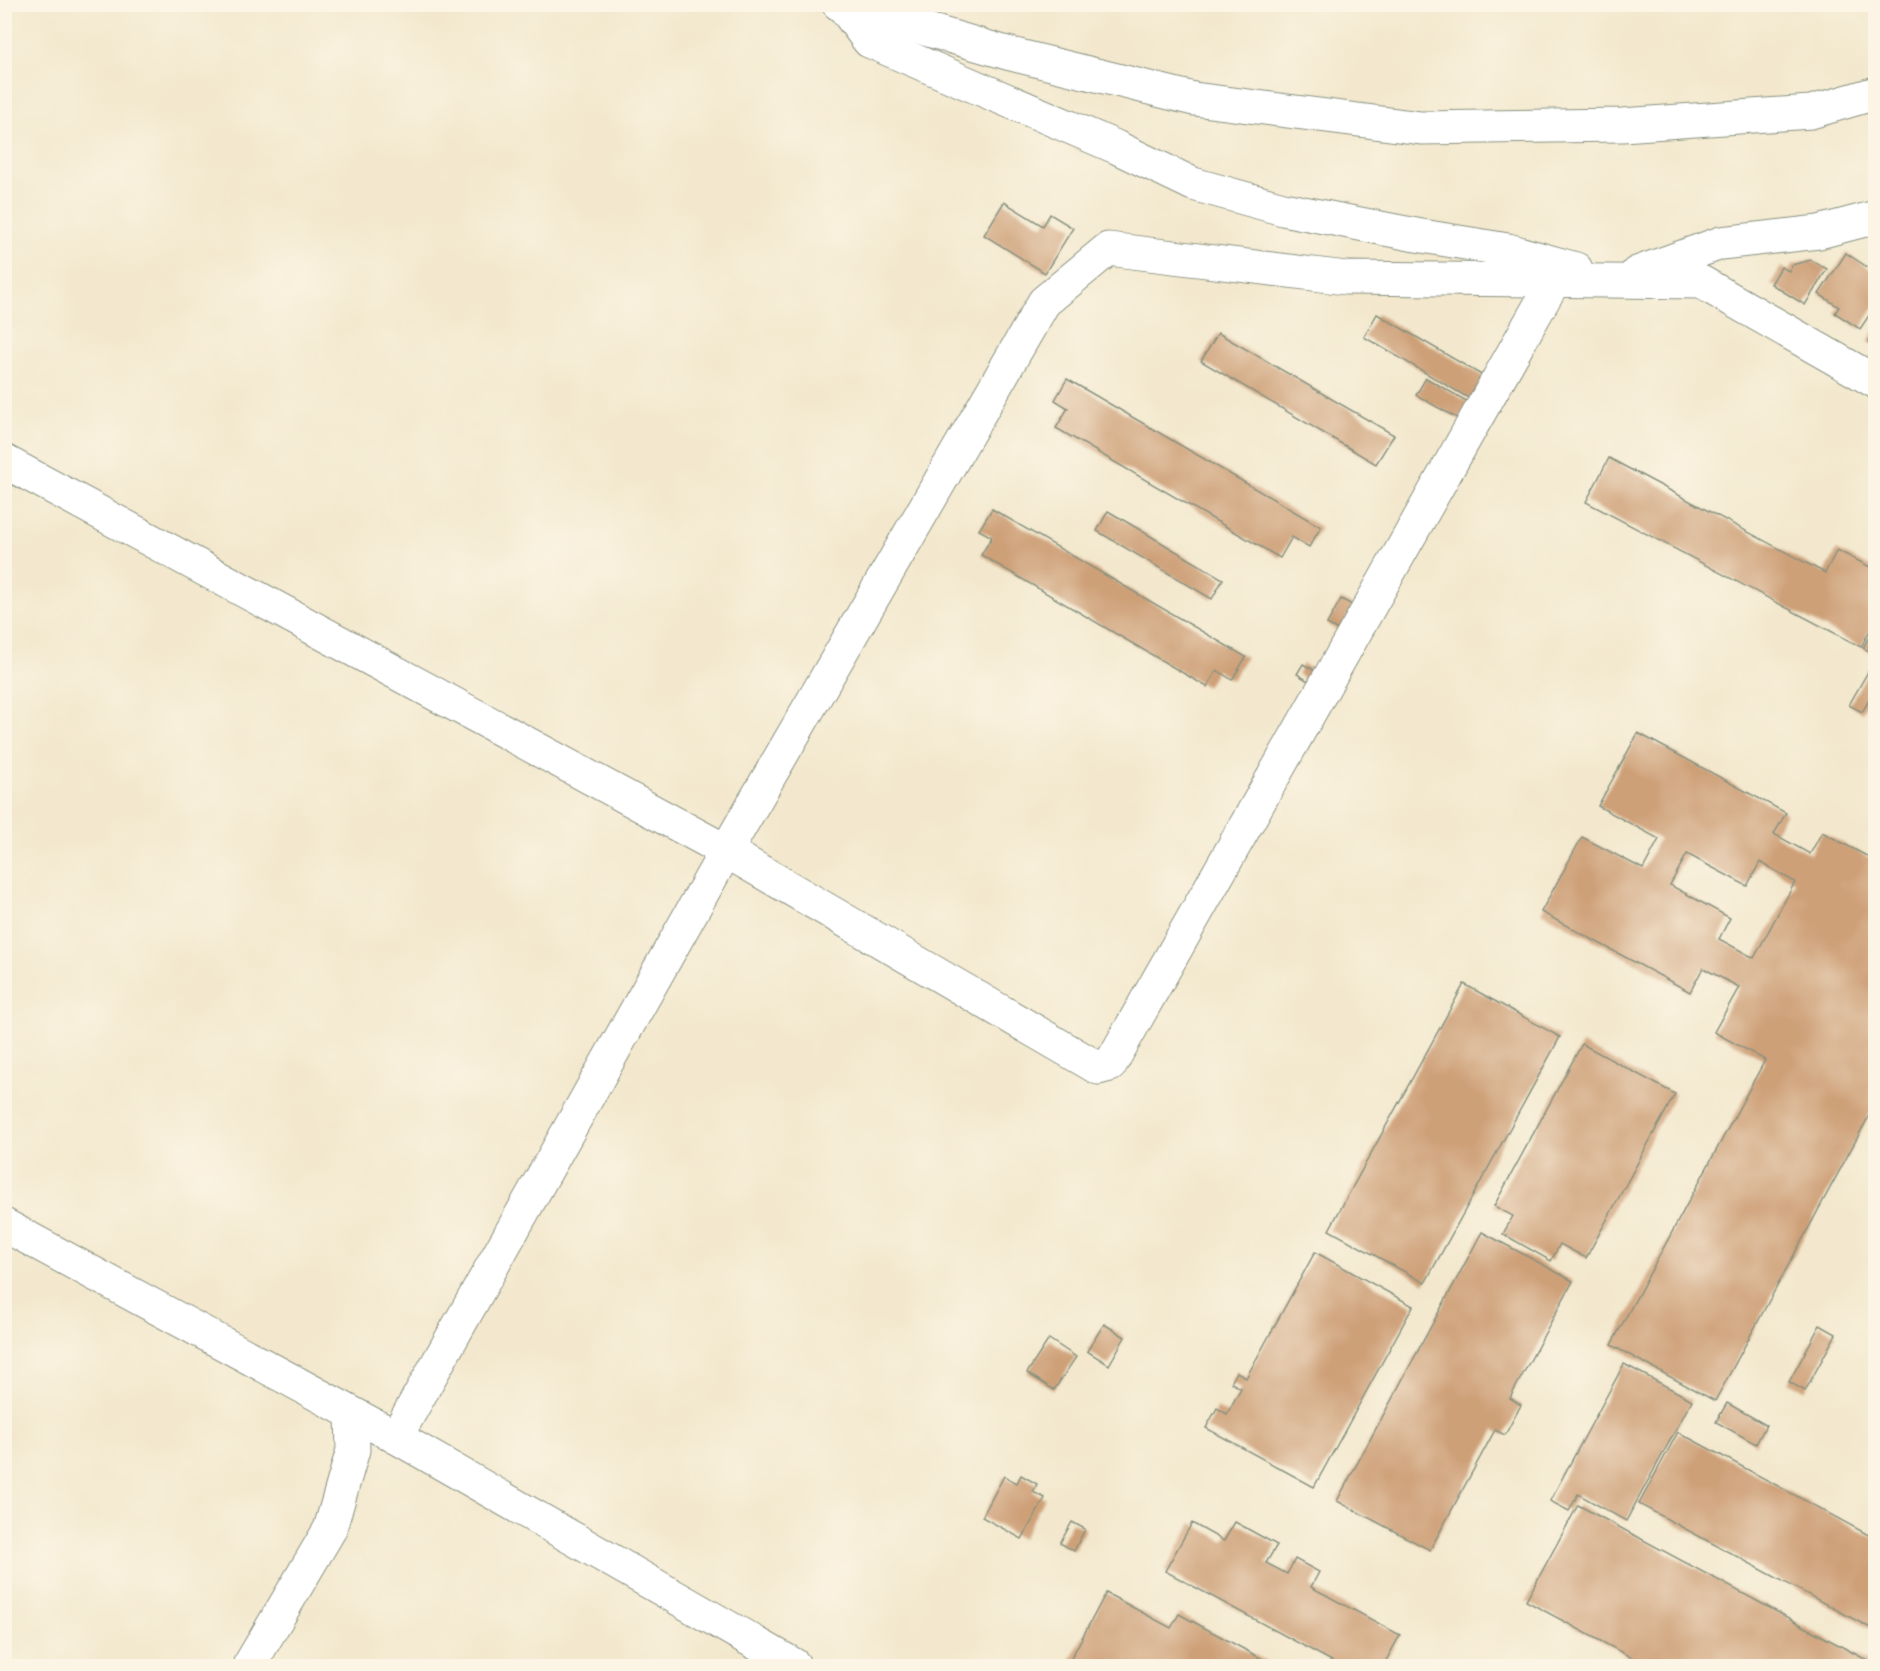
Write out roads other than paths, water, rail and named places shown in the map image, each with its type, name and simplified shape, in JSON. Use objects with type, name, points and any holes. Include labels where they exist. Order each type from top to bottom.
[{"type":"street","points":[[841,5],[1007,53],[1194,99],[1421,128],[1622,124],[1810,112],[1875,93]]},
{"type":"street","points":[[841,5],[869,41],[1116,147],[1193,184],[1283,209],[1416,235],[1509,250],[1618,280],[1721,243],[1819,232],[1875,217]]},
{"type":"street","points":[[396,1437],[726,852],[1044,302],[1108,249],[1346,278],[1701,282],[1875,382]]},
{"type":"street","points":[[4,461],[726,852],[1098,1068],[1110,1065],[1555,279]]},
{"type":"street","points":[[4,1226],[396,1437],[794,1665]]},
{"type":"street","points":[[249,1666],[330,1529],[353,1450],[352,1415]]}]
